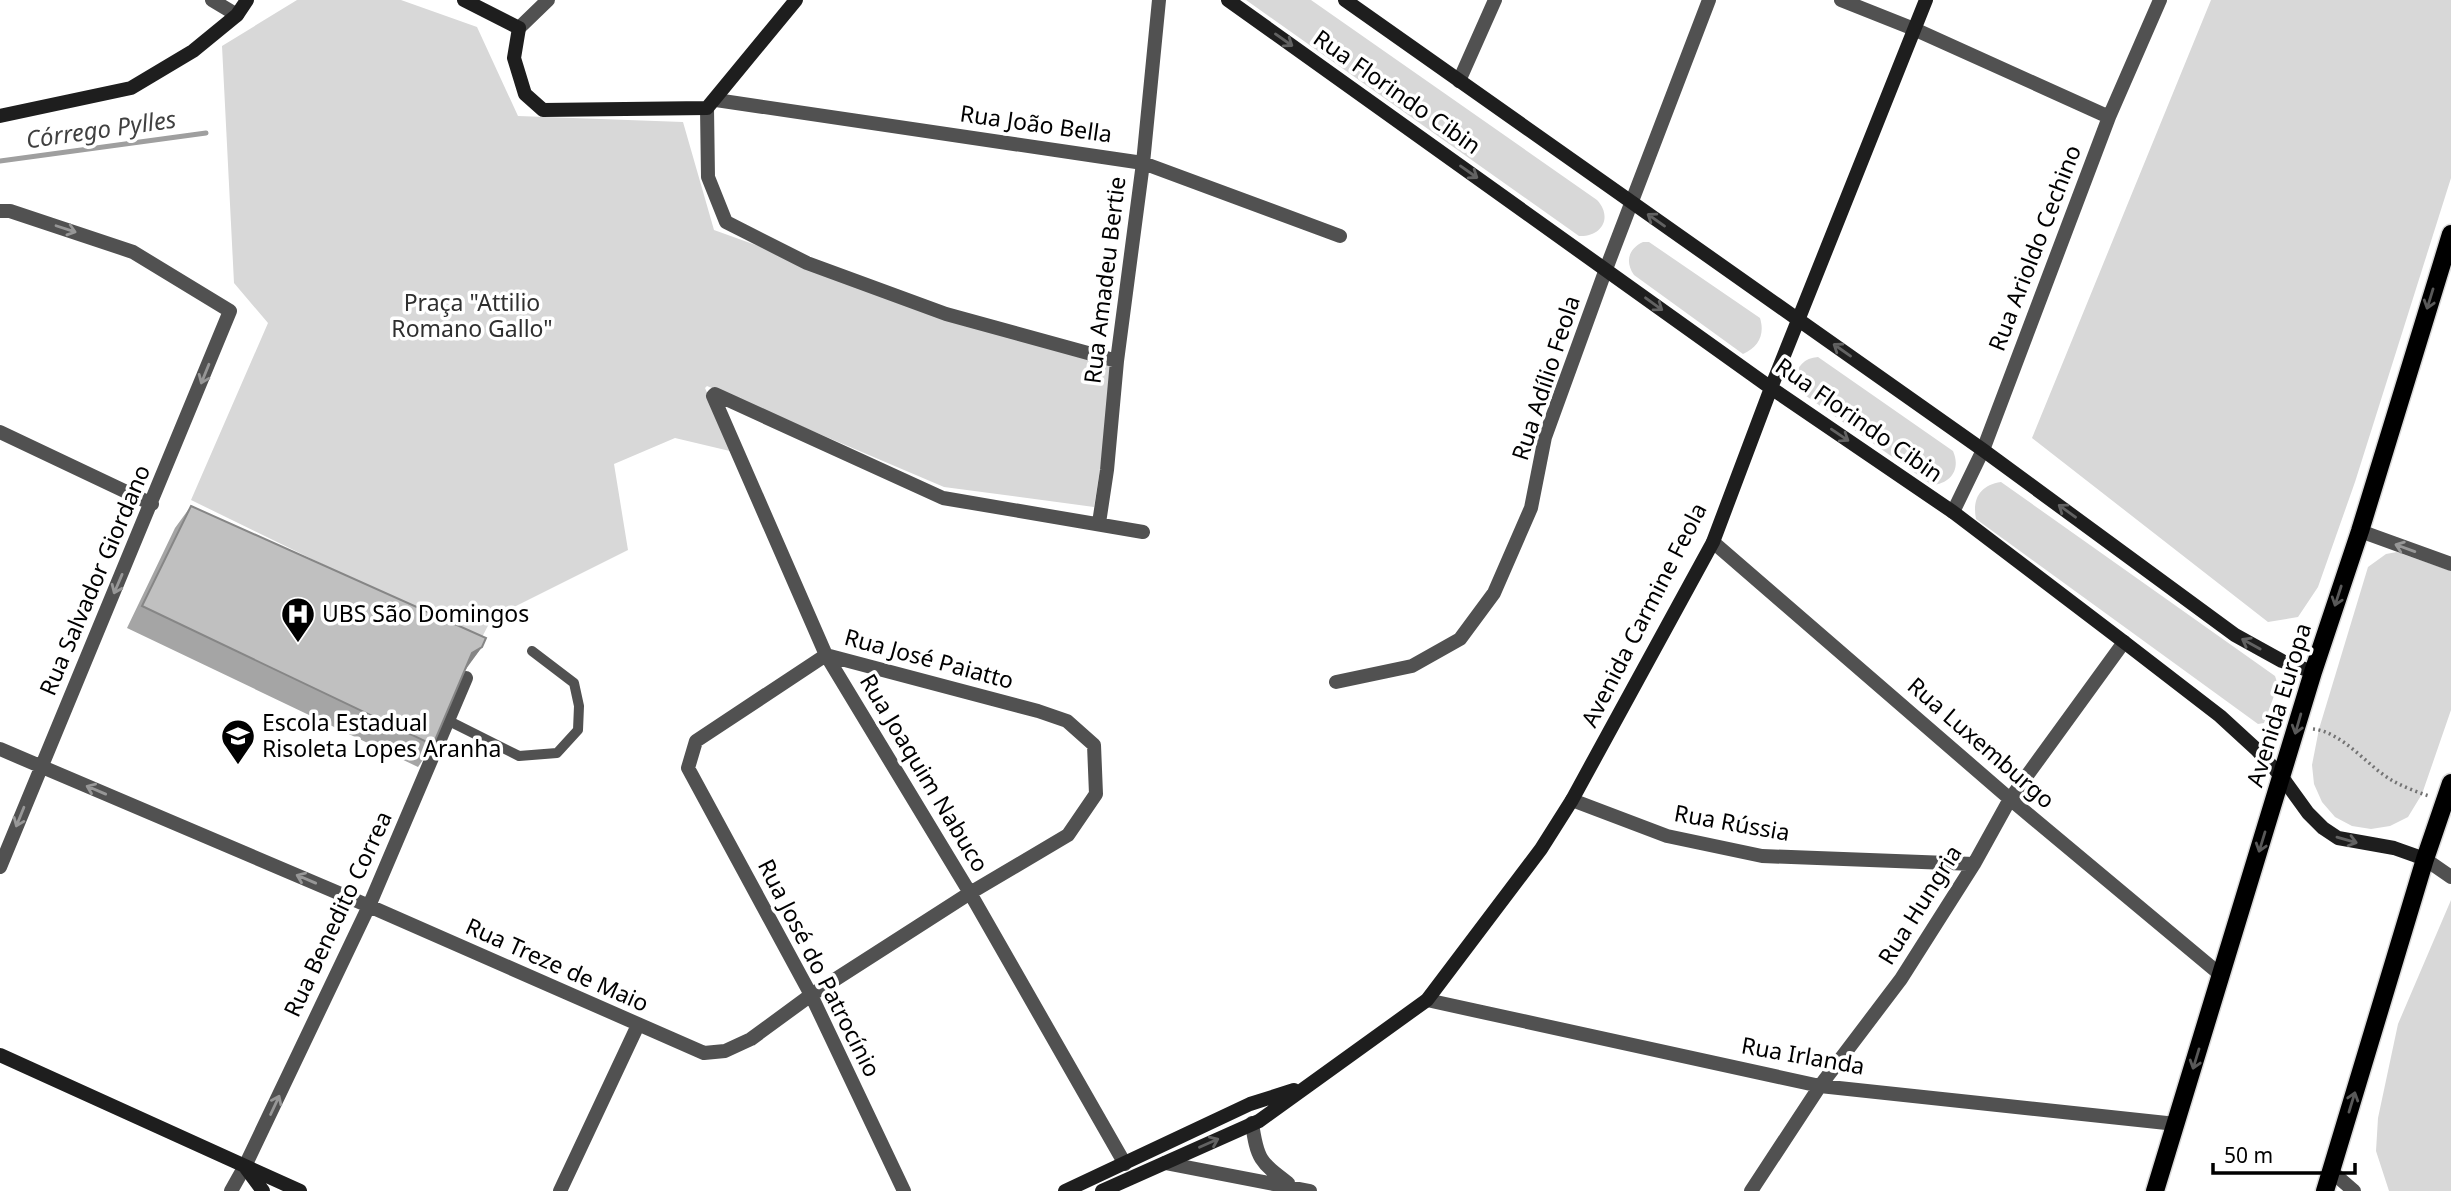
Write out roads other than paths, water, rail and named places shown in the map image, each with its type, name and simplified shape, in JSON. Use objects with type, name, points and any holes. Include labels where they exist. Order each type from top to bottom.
[{"type":"main road","points":[[0,116],[131,88],[193,51],[237,15],[247,0]]},
{"type":"main road","points":[[464,0],[519,28],[514,58],[525,94],[543,110],[711,104],[796,0]]},
{"type":"main road","name":"Rua Florindo Cibin","points":[[1228,0],[1771,387],[1953,513],[2124,642],[2220,716],[2256,749],[2323,828],[2338,838],[2393,848],[2425,859]]},
{"type":"main road","name":"Rua Florindo Cibin","points":[[1345,0],[1983,450],[2235,635],[2282,662],[2313,672]]},
{"type":"main road","name":"Avenida Carmine Feola","points":[[1110,1189],[1252,1123],[1427,1000],[1541,849],[1572,800],[1713,542],[1771,387],[1926,0]]},
{"type":"main road","name":"Avenida Europa","points":[[2155,1191],[2313,672],[2360,531],[2451,234]]},
{"type":"main road","points":[[2325,1191],[2425,859],[2451,783]]},
{"type":"main road","points":[[0,1055],[300,1191]]},
{"type":"main road","name":"Avenida Carmine Feola","points":[[1065,1191],[1250,1104],[1305,1086]]},
{"type":"main road","points":[[246,1166],[263,1191]]},
{"type":"street","points":[[212,0],[237,15]]},
{"type":"street","points":[[519,28],[548,0]]},
{"type":"street","name":"Rua Amadeu Bertie","points":[[1099,523],[1143,163],[1159,0]]},
{"type":"street","points":[[1459,81],[1495,0]]},
{"type":"street","name":"Rua Adílio Feola","points":[[1336,682],[1412,666],[1460,639],[1494,593],[1531,508],[1545,437],[1709,0]]},
{"type":"street","points":[[1842,0],[1914,29],[2109,117]]},
{"type":"street","name":"Rua Arioldo Cechino","points":[[1953,513],[1983,450],[2109,117],[2160,0]]},
{"type":"street","points":[[711,104],[708,177],[726,222],[807,263],[946,314],[1117,361]]},
{"type":"street","name":"Rua João Bella","points":[[711,104],[1143,163],[1340,236]]},
{"type":"street","name":"Rua Salvador Giordano","points":[[0,211],[10,211],[133,252],[230,311],[0,867]]},
{"type":"street","name":"Rua Joaquim Nabuco","points":[[1099,523],[943,498],[715,394],[713,400],[826,655],[970,892],[1125,1164]]},
{"type":"street","points":[[0,432],[152,505]]},
{"type":"street","points":[[1099,523],[1143,532]]},
{"type":"street","points":[[2360,531],[2451,564]]},
{"type":"street","name":"Rua Luxemburgo","points":[[1713,542],[2010,799],[2222,976]]},
{"type":"street","name":"Rua Hungria","points":[[1751,1191],[1820,1086],[1901,979],[1974,863],[2010,799],[2124,642]]},
{"type":"street","name":"Rua José Paiatto","points":[[688,768],[696,741],[826,655],[1067,721],[1094,745],[1096,794],[1068,835]]},
{"type":"street","name":"Rua Benedito Correa","points":[[231,1191],[246,1166],[369,906],[466,678]]},
{"type":"street","name":"Rua Treze de Maio","points":[[0,749],[369,906],[704,1053],[725,1051],[751,1039],[811,995],[970,892],[1068,835]]},
{"type":"street","name":"Rua José do Patrocínio","points":[[688,768],[811,995],[904,1191]]},
{"type":"street","name":"Rua Rússia","points":[[1572,800],[1667,836],[1762,856],[1974,863]]},
{"type":"street","name":"Rua Florindo Cibin","points":[[2425,859],[2451,877]]},
{"type":"street","name":"Rua Irlanda","points":[[1427,1000],[1820,1086],[2176,1124]]},
{"type":"street","points":[[561,1191],[638,1025]]},
{"type":"street","points":[[1252,1123],[1259,1157],[1265,1166],[1292,1186]]},
{"type":"street","points":[[1165,1163],[1310,1191]]},
{"type":"street","points":[[2331,1171],[2354,1191]]},
{"type":"lane","points":[[449,721],[519,756],[557,753],[578,730],[579,706],[574,683],[532,651]]},
{"type":"waterway","name":"Córrego Pylles","points":[[0,161],[206,133]]},
{"type":"place","name":"UBS São Domingos","points":[[298,644]]},
{"type":"place","name":"Escola Estadual Risoleta Lopes Aranha","points":[[238,766]]},
{"type":"park label","name":"Praça \"Attilio Romano Gallo\"","points":[[472,316]]}]
